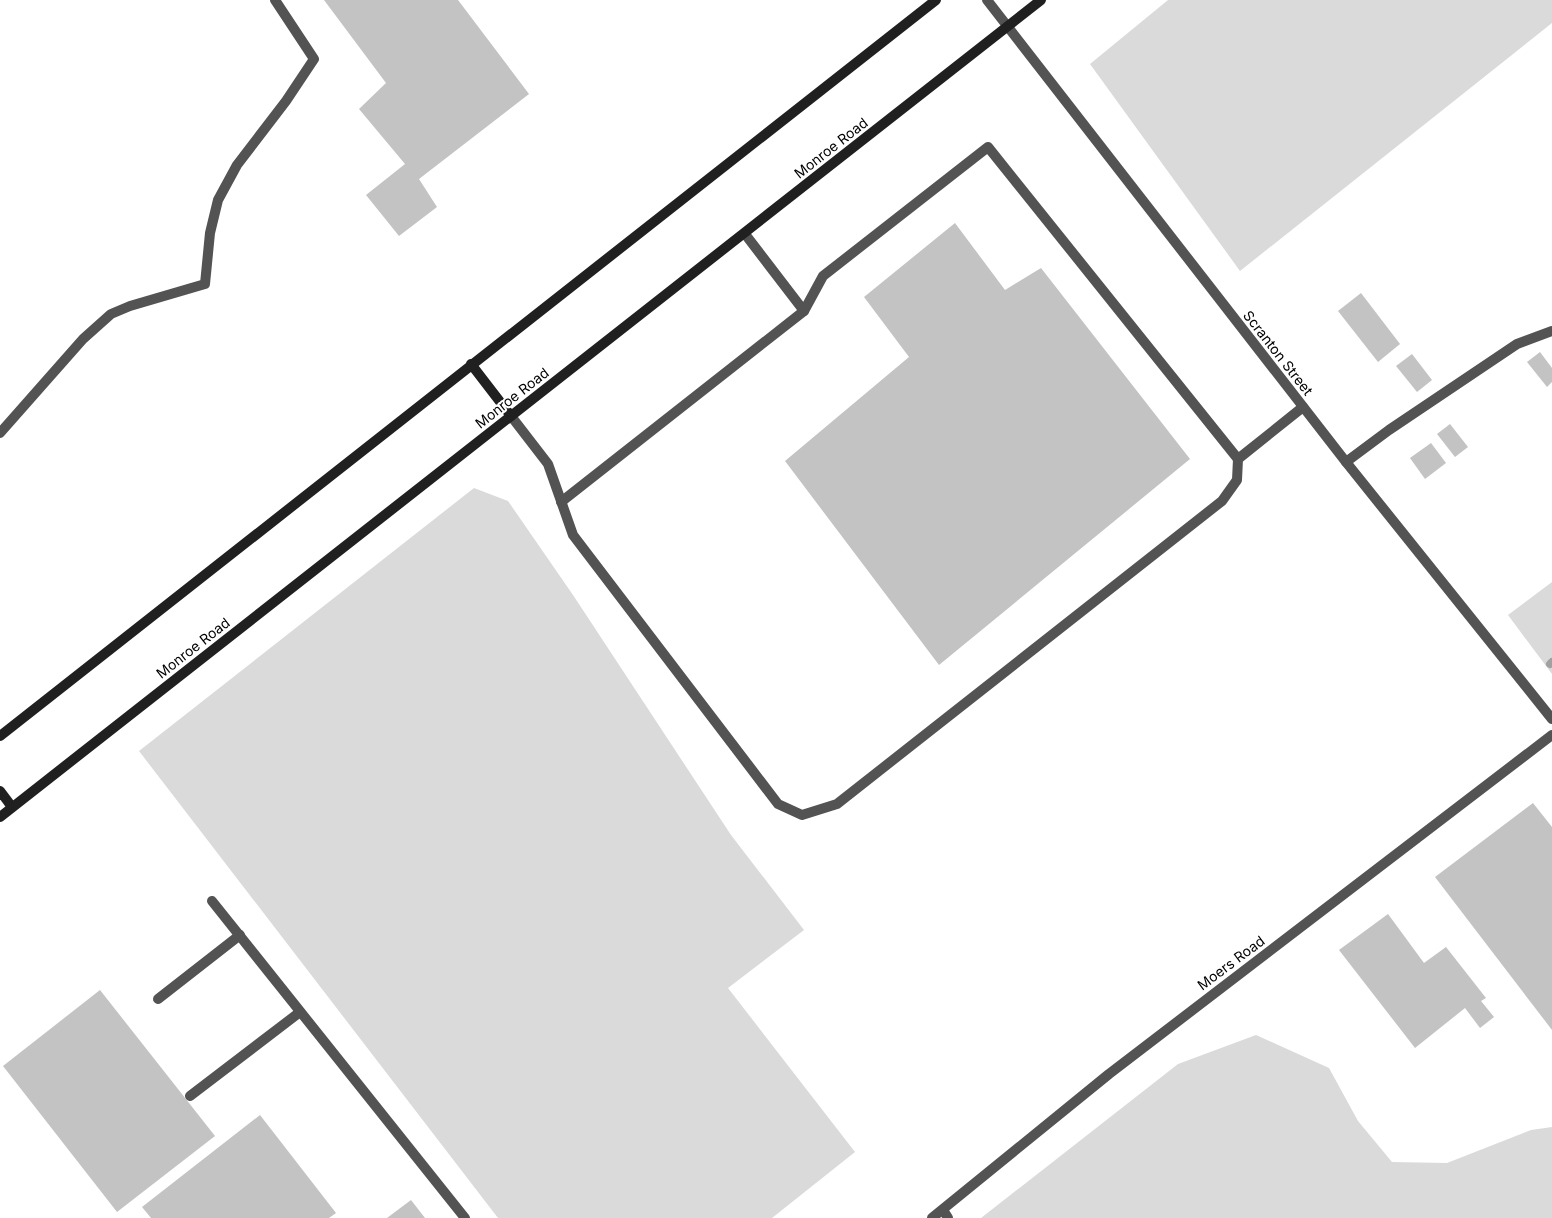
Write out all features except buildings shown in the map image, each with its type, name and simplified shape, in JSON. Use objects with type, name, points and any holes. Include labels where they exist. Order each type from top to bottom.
[{"type":"main road","points":[[0,736],[936,0]]},
{"type":"main road","name":"Monroe Road","points":[[0,817],[1041,0]]},
{"type":"main road","points":[[471,364],[511,416]]},
{"type":"main road","points":[[0,791],[12,807]]},
{"type":"street","points":[[0,433],[83,339],[111,314],[130,306],[205,284],[210,233],[218,200],[237,165],[286,101],[314,59],[275,0]]},
{"type":"street","name":"Scranton Street","points":[[987,0],[1346,462],[1552,719]]},
{"type":"street","points":[[511,416],[548,464],[572,535],[778,804],[802,815],[837,804],[1222,501],[1237,480],[1238,459],[988,147],[823,276],[804,311],[561,502]]},
{"type":"street","points":[[745,234],[804,311]]},
{"type":"street","points":[[1346,462],[1389,430],[1517,344],[1552,331]]},
{"type":"street","points":[[1238,459],[1303,407]]},
{"type":"street","name":"Moers Road","points":[[932,1218],[946,1214],[1109,1074],[1552,735]]},
{"type":"street","points":[[212,900],[464,1218]]},
{"type":"street","points":[[158,999],[240,935]]},
{"type":"street","points":[[190,1096],[300,1012]]},
{"type":"shaded area","points":[[1168,0],[1552,0],[1552,23],[1240,271],[1090,64]]},
{"type":"shaded area","points":[[474,488],[508,501],[573,595],[731,835],[804,930],[728,988],[855,1152],[772,1218],[498,1218],[139,751]]},
{"type":"shaded area","points":[[1552,582],[1552,674],[1508,615]]},
{"type":"shaded area","points":[[1256,1035],[1329,1068],[1358,1121],[1392,1162],[1447,1163],[1531,1130],[1552,1127],[1552,1218],[981,1218],[1178,1064]]}]
